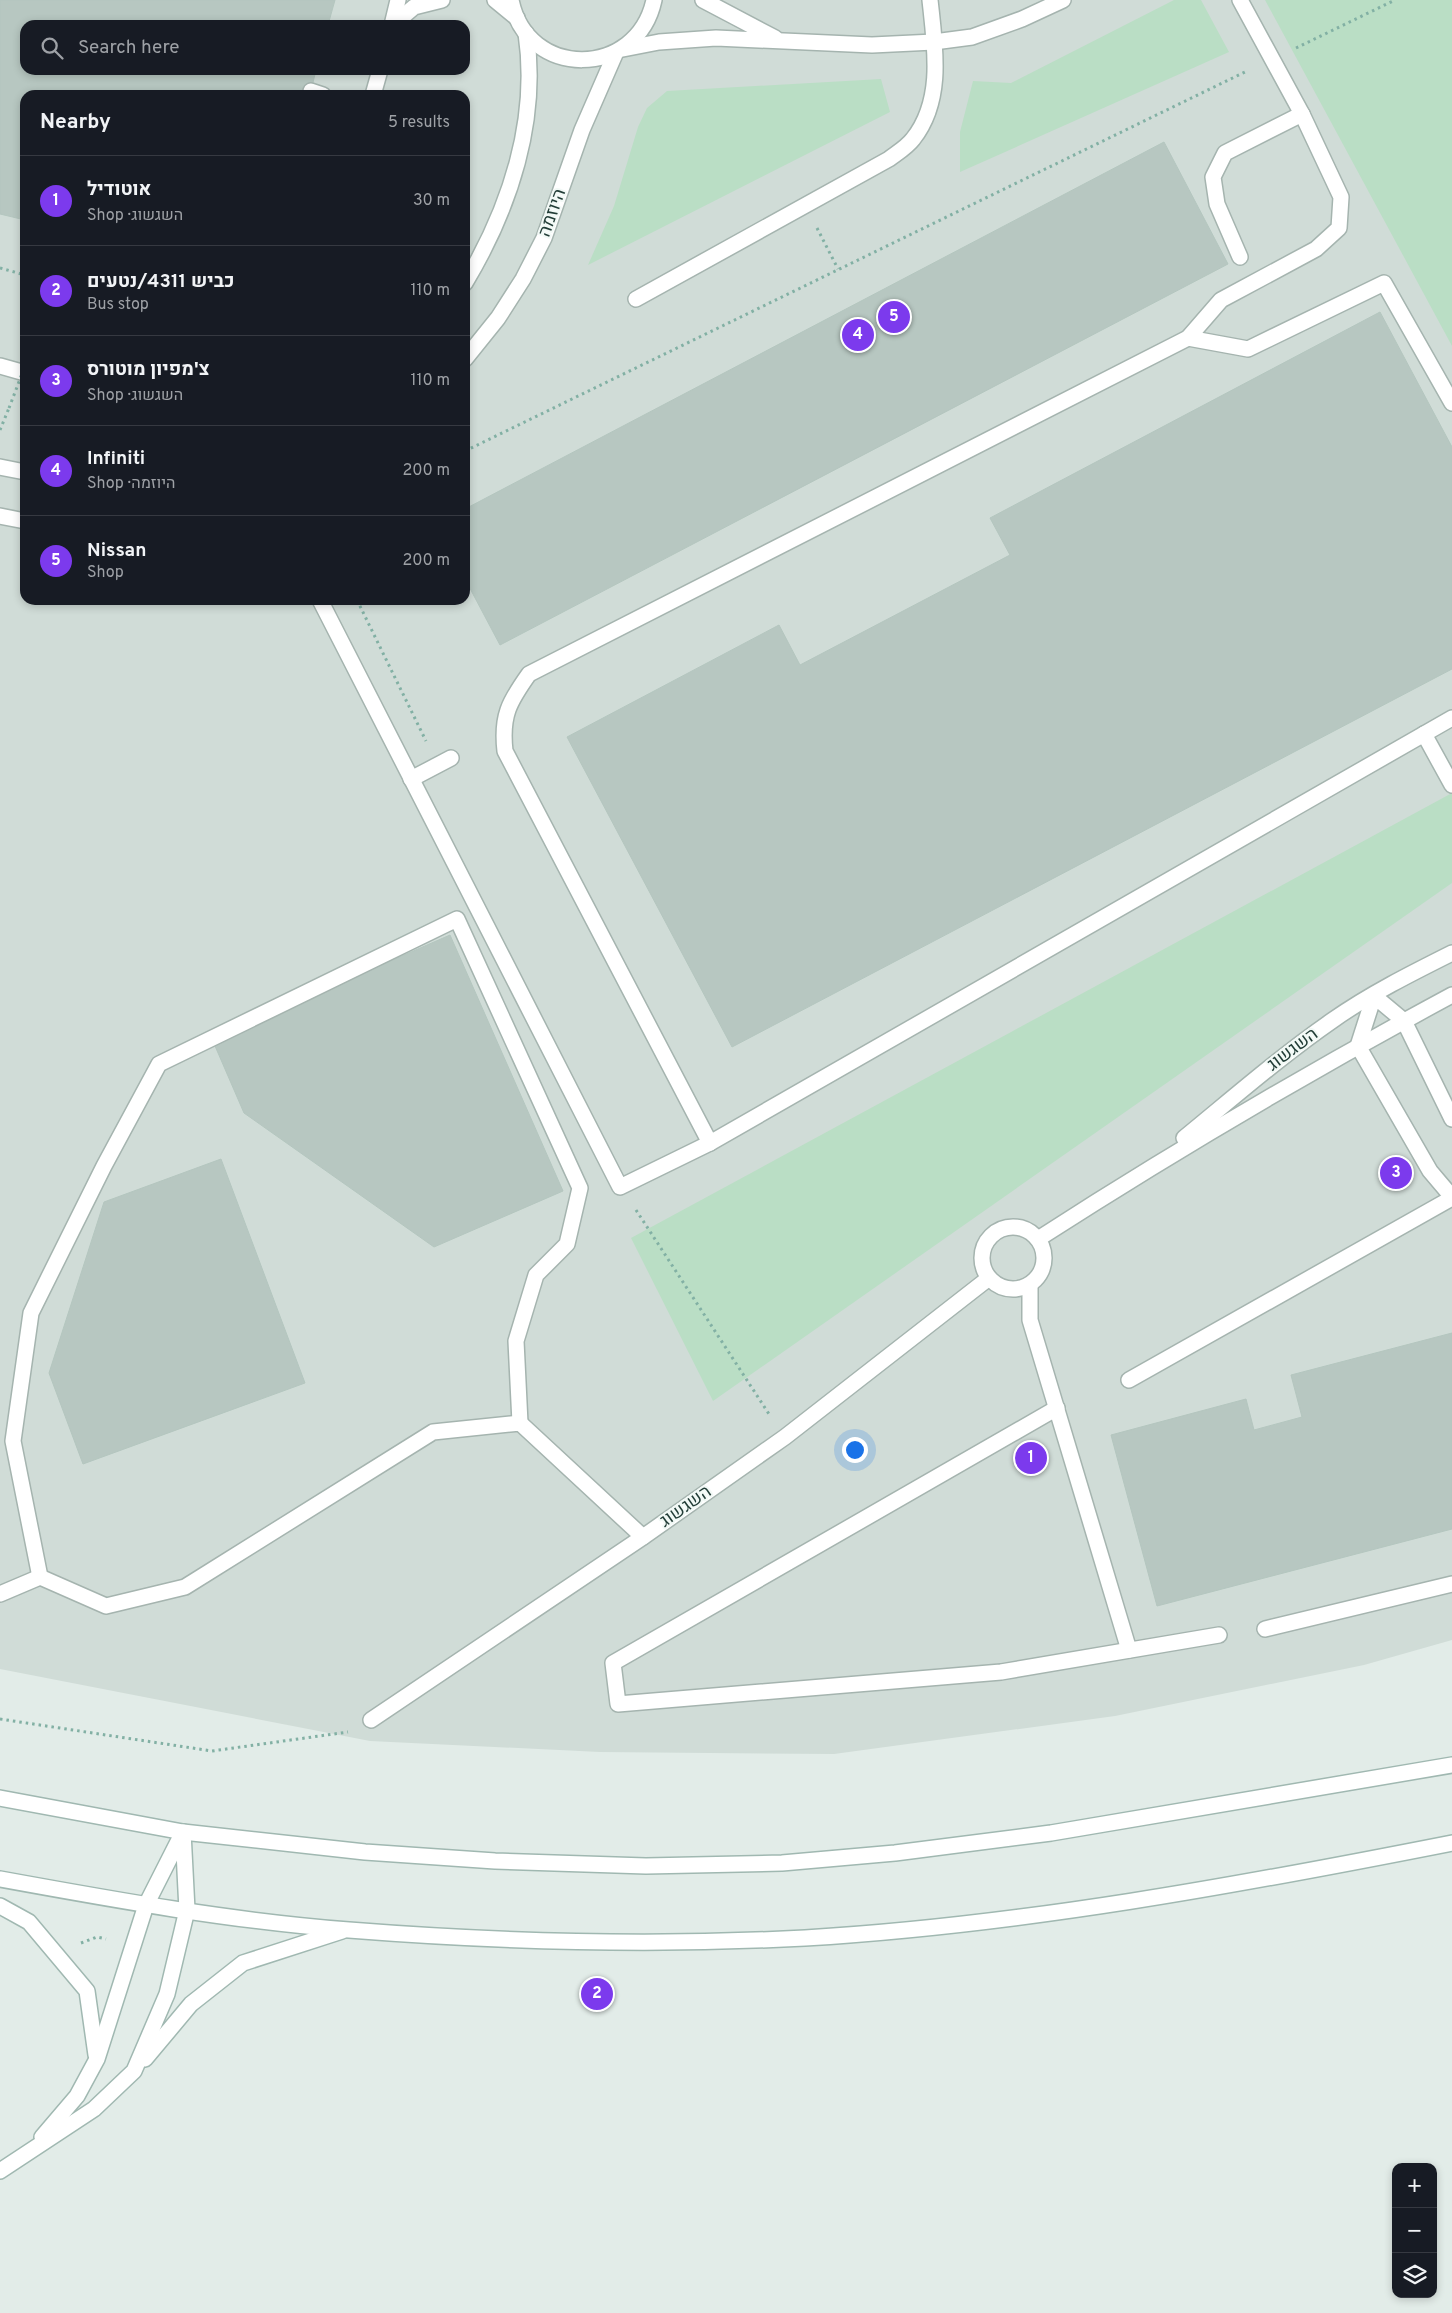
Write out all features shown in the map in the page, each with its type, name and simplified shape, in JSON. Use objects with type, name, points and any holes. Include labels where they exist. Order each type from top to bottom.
[{"type":"street","points":[[393,20],[398,0]]},
{"type":"street","points":[[398,20],[414,7],[442,0]]},
{"type":"street","points":[[495,0],[517,18]]},
{"type":"street","points":[[511,0],[517,18],[526,33],[541,47],[560,56],[580,61],[602,58],[620,50],[659,42],[716,38],[872,45],[934,42],[972,37],[1022,19],[1064,0]]},
{"type":"street","points":[[620,50],[640,33],[651,14],[654,0]]},
{"type":"street","points":[[703,0],[781,41]]},
{"type":"street","points":[[636,299],[889,159],[913,140],[935,95],[934,42],[930,0]]},
{"type":"street","points":[[710,1143],[505,751],[503,734],[509,702],[529,674],[1188,338],[1221,300],[1316,249],[1339,228],[1341,197],[1302,114],[1240,0]]},
{"type":"street","points":[[470,274],[494,228],[519,157],[529,91],[530,58],[526,33]]},
{"type":"street","name":"היוזמה","points":[[470,354],[498,318],[523,279],[544,238],[582,130],[620,50]]},
{"type":"street","points":[[374,90],[379,75]]},
{"type":"street","points":[[1240,257],[1217,204],[1212,177],[1225,153],[1302,114]]},
{"type":"street","points":[[1188,338],[1248,349],[1384,283],[1452,403]]},
{"type":"street","points":[[0,366],[20,372]]},
{"type":"street","points":[[0,467],[20,471]]},
{"type":"street","points":[[0,516],[20,520]]},
{"type":"street","points":[[324,605],[411,779],[620,1187],[710,1143],[1452,718]]},
{"type":"street","points":[[1424,734],[1452,785]]},
{"type":"street","points":[[411,779],[451,758]]},
{"type":"street","points":[[40,1577],[13,1441],[31,1313],[104,1166],[159,1064],[457,919],[580,1188],[567,1244],[536,1275],[516,1341],[520,1423],[642,1537]]},
{"type":"street","name":"השגשוג","points":[[1148,1168],[1279,1059],[1334,1019],[1414,972],[1452,953]]},
{"type":"street","name":"השגשוג","points":[[1038,1239],[1148,1168],[1358,1046],[1452,995]]},
{"type":"street","points":[[1129,1380],[1452,1197],[1430,1172],[1358,1046],[1374,996],[1404,1021],[1452,1119]]},
{"type":"street","points":[[1016,1227],[1030,1232],[1038,1239],[1044,1258],[1037,1278],[1030,1284],[1020,1289],[1010,1289],[1000,1286],[989,1278],[982,1263],[981,1253],[991,1235],[1000,1229],[1016,1227]]},
{"type":"street","name":"השגשוג","points":[[371,1720],[785,1438],[989,1278]]},
{"type":"street","points":[[1030,1284],[1030,1320],[1129,1650]]},
{"type":"street","points":[[1057,1408],[612,1662],[618,1704],[1001,1672],[1219,1635]]},
{"type":"street","points":[[0,1594],[40,1577],[106,1606],[185,1587],[433,1432],[520,1423]]},
{"type":"street","points":[[1264,1629],[1452,1584]]},
{"type":"street","points":[[0,1798],[183,1832],[365,1852],[495,1861],[646,1866],[782,1863],[1051,1833],[1452,1765]]},
{"type":"street","points":[[33,2148],[76,2096],[97,2059],[146,1905],[183,1832]]},
{"type":"street","points":[[134,2071],[167,1994],[187,1910],[183,1832]]},
{"type":"street","points":[[0,1879],[146,1905],[347,1930],[525,1941],[613,1943],[816,1937],[1030,1915],[1314,1869],[1452,1843]]},
{"type":"street","points":[[0,1906],[29,1922],[87,1991],[97,2059]]},
{"type":"street","points":[[0,2171],[94,2109],[134,2071],[191,2004],[243,1963],[347,1930]]},
{"type":"path","points":[[470,449],[1395,0]]},
{"type":"path","points":[[806,205],[838,270]]},
{"type":"path","points":[[0,268],[20,274]]},
{"type":"path","points":[[0,430],[20,379]]},
{"type":"path","points":[[620,1187],[785,1438]]},
{"type":"path","points":[[0,1719],[212,1751],[384,1727],[371,1720]]},
{"type":"shaded area","points":[[0,0],[1452,0],[1452,1640],[1364,1665],[1115,1716],[834,1754],[600,1752],[370,1741],[0,1669]]},
{"type":"green space","points":[[1174,0],[1201,0],[1229,52],[960,172],[960,132],[973,81],[1011,83]]},
{"type":"green space","points":[[1265,0],[1452,0],[1452,346]]},
{"type":"green space","points":[[881,79],[890,112],[588,265],[614,206],[638,127],[647,108],[667,91]]},
{"type":"green space","points":[[1452,793],[1452,883],[713,1401],[631,1238]]},
{"type":"building","points":[[0,0],[335,0],[329,20],[20,20],[20,75],[315,75],[311,90],[20,90],[20,219],[0,214]]},
{"type":"building","points":[[1164,142],[1228,264],[500,645],[470,588],[470,506]]},
{"type":"building","points":[[1380,312],[1452,447],[1452,669],[732,1047],[567,737],[779,625],[800,665],[1010,555],[990,518]]},
{"type":"building","points":[[450,935],[563,1191],[434,1247],[244,1113],[212,1039]]},
{"type":"building","points":[[221,1159],[305,1383],[83,1464],[49,1373],[104,1202]]},
{"type":"building","points":[[1452,1333],[1452,1529],[1157,1606],[1111,1435],[1246,1399],[1254,1430],[1302,1417],[1291,1375]]},
{"type":"place","name":"Nissan","points":[[894,317]]},
{"type":"place","name":"Infiniti","points":[[858,335]]},
{"type":"place","name":"צ'מפיון מוטורס","points":[[1396,1173]]},
{"type":"place","name":"אוטודיל","points":[[1031,1458]]},
{"type":"place","name":"כביש 4311/נטעים","points":[[597,1994]]}]
